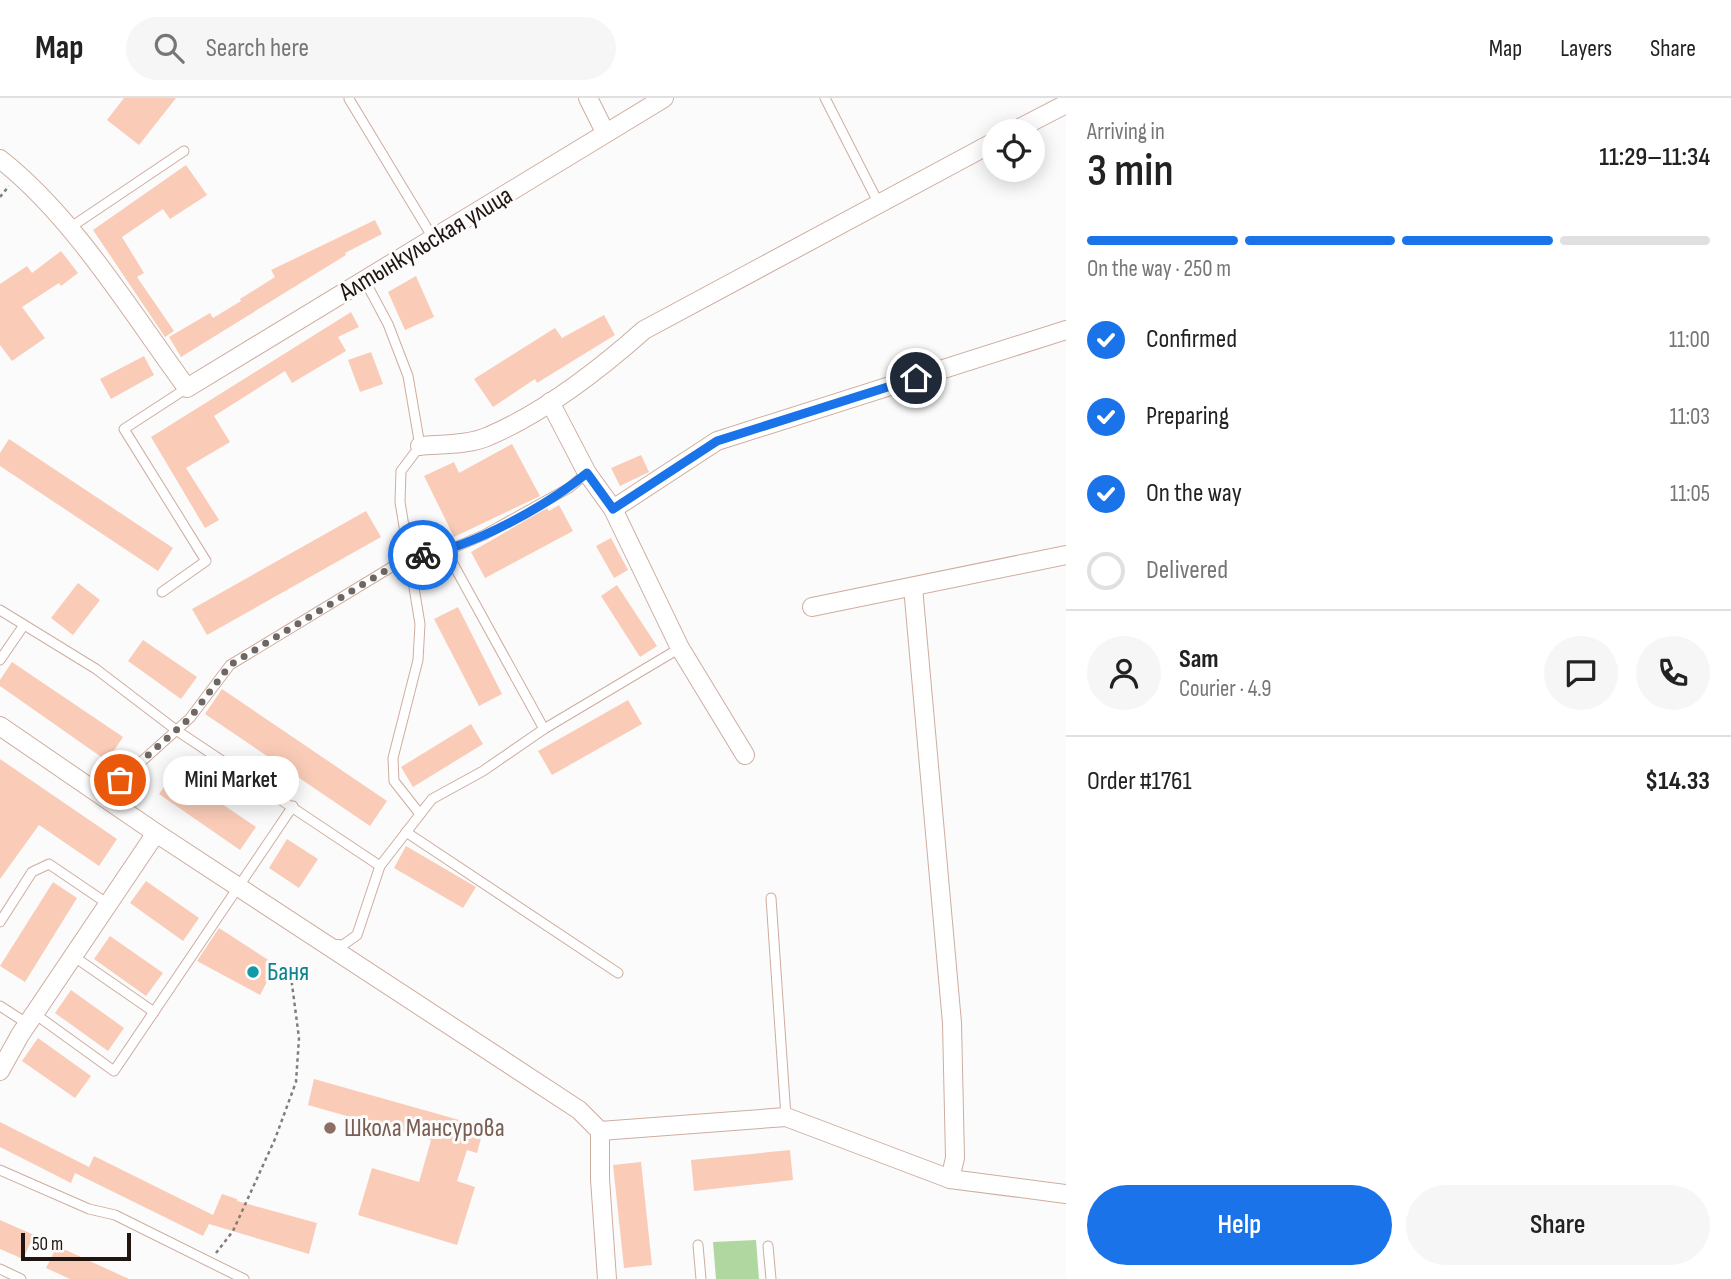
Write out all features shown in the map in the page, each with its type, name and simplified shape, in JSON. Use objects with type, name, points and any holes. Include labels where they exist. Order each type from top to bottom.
[{"type":"street","points":[[589,98],[605,132]]},
{"type":"street","name":"Алтынкульская улица","points":[[187,388],[664,98]]},
{"type":"street","points":[[1037,119],[1066,104]]},
{"type":"street","points":[[420,446],[487,438],[550,402],[616,355],[644,330],[982,148]]},
{"type":"street","points":[[0,159],[19,174],[68,229],[187,388]]},
{"type":"street","points":[[613,509],[717,441],[1066,330]]},
{"type":"street","points":[[550,402],[587,473],[613,509],[680,648],[745,754]]},
{"type":"street","points":[[811,607],[1066,555]]},
{"type":"street","points":[[913,587],[952,1023],[955,1158],[950,1179]]},
{"type":"street","points":[[0,726],[156,833],[579,1110],[600,1131],[600,1179],[607,1279]]},
{"type":"street","points":[[0,1071],[31,1019],[156,833]]},
{"type":"street","points":[[600,1131],[786,1117],[950,1179],[1066,1194]]},
{"type":"lane","points":[[825,98],[879,204]]},
{"type":"lane","points":[[349,99],[434,240]]},
{"type":"lane","points":[[68,229],[184,151]]},
{"type":"lane","points":[[365,281],[388,324],[408,376],[420,446],[401,471],[400,502],[420,624],[418,660],[393,758],[394,781],[420,814]]},
{"type":"lane","points":[[162,592],[206,561],[124,429],[187,388]]},
{"type":"lane","points":[[102,797],[190,718],[230,665],[408,557],[446,551],[484,535],[569,488],[587,473]]},
{"type":"lane","points":[[446,551],[544,729]]},
{"type":"lane","points":[[0,610],[96,669],[176,730],[380,866]]},
{"type":"lane","points":[[0,660],[24,625]]},
{"type":"lane","points":[[353,960],[357,935],[380,866],[432,799],[483,771],[544,729],[680,648]]},
{"type":"lane","points":[[0,1006],[31,1019],[114,1071],[293,806]]},
{"type":"lane","points":[[406,832],[618,973]]},
{"type":"lane","points":[[0,922],[4,907],[32,872],[49,864],[108,904]]},
{"type":"lane","points":[[771,898],[786,1117]]},
{"type":"lane","points":[[329,944],[343,945],[357,935]]},
{"type":"lane","points":[[74,956],[154,1012]]},
{"type":"lane","points":[[0,1170],[89,1209],[115,1215],[244,1279]]},
{"type":"lane","points":[[698,1245],[701,1279]]},
{"type":"lane","points":[[768,1246],[771,1279]]},
{"type":"lane","points":[[0,1269],[21,1279]]},
{"type":"path","points":[[204,1259],[215,1253],[233,1231],[275,1139],[296,1082],[299,1038],[290,969]]},
{"type":"green space","points":[[756,1240],[759,1279],[716,1279],[713,1242]]},
{"type":"building","points":[[124,98],[176,98],[139,145],[107,120]]},
{"type":"building","points":[[186,165],[207,195],[170,219],[163,209],[122,237],[144,273],[137,277],[174,331],[165,337],[93,230]]},
{"type":"building","points":[[375,220],[382,234],[345,253],[346,255],[181,357],[169,337],[210,313],[213,318],[241,301],[240,299],[275,277],[271,270]]},
{"type":"building","points":[[61,251],[78,273],[61,286],[59,283],[22,307],[45,338],[12,361],[0,345],[0,284],[27,266],[32,273]]},
{"type":"building","points":[[416,276],[434,317],[405,330],[388,292]]},
{"type":"building","points":[[351,312],[359,327],[338,337],[346,351],[292,383],[285,371],[214,416],[230,442],[186,468],[219,520],[205,528],[151,437]]},
{"type":"building","points":[[604,315],[615,335],[537,383],[535,379],[493,407],[474,379],[555,328],[562,338]]},
{"type":"building","points":[[371,352],[383,384],[360,392],[348,360]]},
{"type":"building","points":[[144,356],[154,375],[111,399],[100,379]]},
{"type":"building","points":[[9,439],[173,548],[158,571],[0,466],[0,453]]},
{"type":"building","points":[[512,444],[540,496],[454,537],[424,476],[454,462],[459,473]]},
{"type":"building","points":[[641,455],[649,472],[620,486],[611,468]]},
{"type":"building","points":[[559,505],[573,531],[485,578],[471,552],[547,508],[549,511]]},
{"type":"building","points":[[366,511],[381,537],[207,635],[192,609]]},
{"type":"building","points":[[611,538],[628,570],[614,578],[596,546]]},
{"type":"building","points":[[78,583],[100,600],[73,635],[51,618]]},
{"type":"building","points":[[617,585],[657,646],[640,657],[601,596]]},
{"type":"building","points":[[458,607],[502,694],[479,706],[434,619]]},
{"type":"building","points":[[143,640],[197,677],[181,699],[128,661]]},
{"type":"building","points":[[12,662],[123,737],[107,761],[0,686],[0,680]]},
{"type":"building","points":[[222,689],[387,801],[370,826],[205,714]]},
{"type":"building","points":[[628,700],[642,724],[552,775],[538,751]]},
{"type":"building","points":[[471,724],[483,744],[413,787],[401,767]]},
{"type":"building","points":[[0,759],[117,839],[99,866],[39,825],[0,879]]},
{"type":"building","points":[[175,772],[256,827],[240,850],[159,794]]},
{"type":"building","points":[[287,839],[318,859],[299,888],[269,868]]},
{"type":"building","points":[[406,846],[476,887],[463,908],[394,868]]},
{"type":"building","points":[[146,881],[199,918],[183,941],[130,903]]},
{"type":"building","points":[[53,882],[77,898],[25,982],[0,966]]},
{"type":"building","points":[[219,928],[276,965],[260,995],[197,961]]},
{"type":"building","points":[[110,936],[163,973],[146,996],[94,959]]},
{"type":"building","points":[[71,990],[124,1028],[108,1051],[55,1013]]},
{"type":"building","points":[[38,1038],[91,1076],[75,1098],[22,1061]]},
{"type":"building","points":[[314,1079],[484,1127],[477,1153],[467,1150],[457,1181],[475,1187],[457,1245],[358,1215],[372,1168],[419,1182],[431,1140],[308,1105]]},
{"type":"building","points":[[0,1122],[89,1167],[94,1156],[213,1215],[222,1194],[237,1201],[317,1223],[309,1254],[209,1224],[203,1236],[75,1173],[71,1183],[0,1147]]},
{"type":"building","points":[[790,1150],[793,1180],[694,1191],[691,1160]]},
{"type":"building","points":[[641,1162],[652,1265],[624,1268],[613,1165]]},
{"type":"building","points":[[0,1220],[34,1235],[23,1259],[0,1249]]},
{"type":"building","points":[[57,1246],[129,1279],[70,1279],[46,1268]]},
{"type":"way so far","points":[[120,780],[190,718],[230,665],[408,557],[423,555]]},
{"type":"place","name":"Mini Market","points":[[120,780]]},
{"type":"place","name":"Баня","points":[[253,972]]},
{"type":"place","name":"Школа Мансурова","points":[[330,1128]]},
{"type":"route","points":[[423,555],[446,551],[484,535],[569,488],[587,473],[613,509],[717,441],[916,378]]}]
